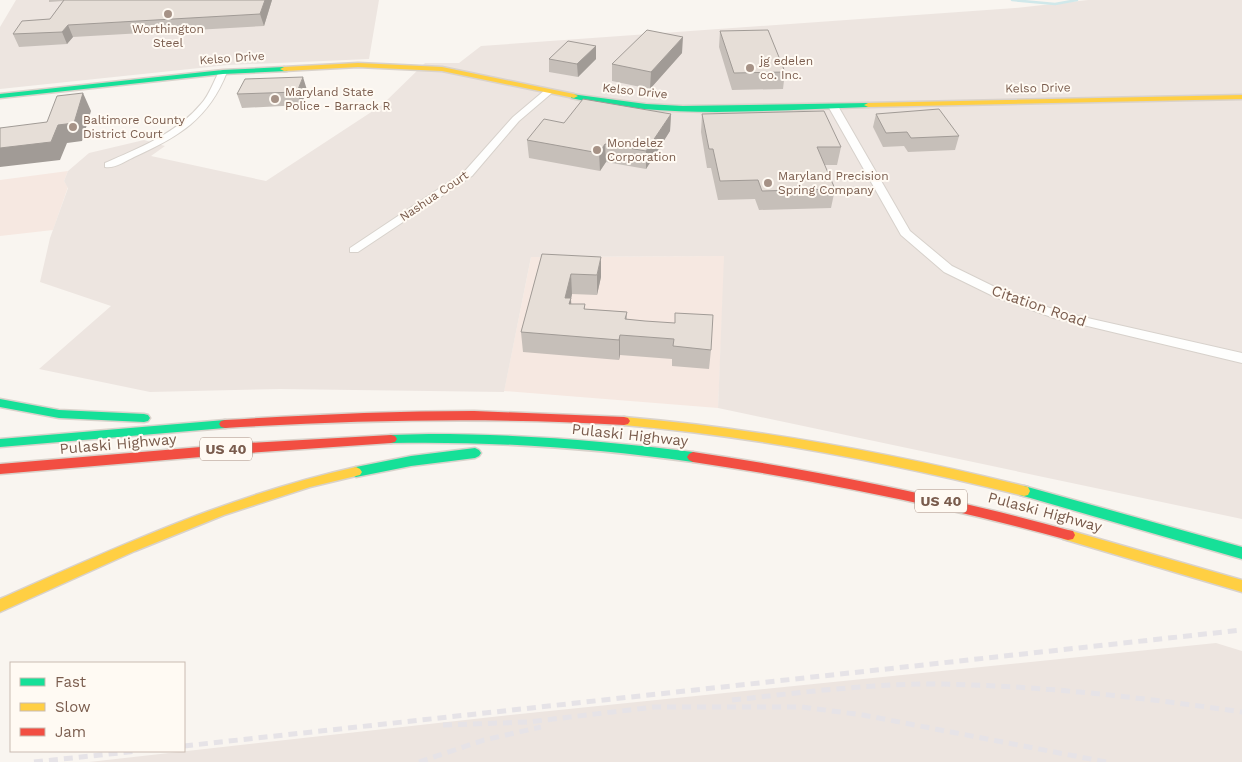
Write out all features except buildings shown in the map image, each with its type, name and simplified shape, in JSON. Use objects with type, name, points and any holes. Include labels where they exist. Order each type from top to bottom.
[{"type":"main road","name":"Kelso Drive","points":[[2,95],[223,72],[330,66],[421,68],[479,75],[548,92],[606,103],[664,108],[1242,97]]},
{"type":"main road","points":[[0,403],[67,414],[279,420]]},
{"type":"main road","name":"Pulaski Highway","points":[[0,443],[279,420],[421,414],[597,434],[734,463],[906,494],[1066,532],[1239,585]]},
{"type":"main road","points":[[0,606],[180,528],[304,483],[383,464],[493,451],[597,434]]},
{"type":"main road","name":"Pulaski Highway","points":[[0,468],[347,441],[597,434],[757,435],[910,462],[1086,506],[1242,552]]},
{"type":"street","points":[[109,165],[167,136],[201,114],[216,93],[223,72]]},
{"type":"street","name":"Nashua Court","points":[[354,250],[468,174],[516,119],[548,92]]},
{"type":"street","name":"Citation Road","points":[[833,106],[905,233],[948,269],[999,294],[1039,309],[1106,328],[1242,358]]},
{"type":"shaded area","points":[[16,0],[379,0],[369,59],[228,65],[0,89],[0,27]]},
{"type":"shaded area","points":[[1088,0],[1242,0],[1242,519],[718,408],[724,256],[531,257],[504,392],[280,389],[150,392],[39,369],[111,306],[40,282],[50,238],[68,188],[64,181],[68,171],[89,153],[144,140],[165,146],[151,156],[266,181],[382,105],[425,63],[459,63],[481,46],[1015,8]]},
{"type":"shaded area","points":[[68,171],[64,181],[68,187],[53,230],[0,236],[0,180]]},
{"type":"shaded area","points":[[725,256],[718,408],[504,391],[531,257]]},
{"type":"shaded area","points":[[1216,643],[1242,651],[1242,762],[89,762],[510,715]]},
{"type":"waterway","points":[[1012,0],[1055,4],[1077,0]]},
{"type":"railway","points":[[185,746],[1242,630]]},
{"type":"railway","points":[[732,700],[832,689],[932,684],[1049,689],[1165,701],[1242,712]]},
{"type":"railway","points":[[443,725],[528,722],[655,707],[802,707],[863,715],[1106,762]]},
{"type":"railway","points":[[419,762],[484,740],[541,727]]},
{"type":"railway","points":[[34,762],[129,752]]},
{"type":"traffic: fast","points":[[0,96],[223,72],[284,69]]},
{"type":"traffic: fast","points":[[574,96],[646,107],[683,109],[757,109],[868,105]]},
{"type":"traffic: fast","points":[[0,403],[59,414],[144,418]]},
{"type":"traffic: fast","points":[[0,443],[225,424]]},
{"type":"traffic: fast","points":[[391,439],[467,438],[543,441],[693,457]]},
{"type":"traffic: fast","points":[[356,472],[411,461],[475,453]]},
{"type":"traffic: fast","points":[[1024,491],[1242,553]]},
{"type":"traffic: slow","points":[[284,69],[358,65],[442,69],[574,96]]},
{"type":"traffic: slow","points":[[868,105],[1242,97]]},
{"type":"traffic: slow","points":[[624,421],[725,431],[826,447],[925,467],[1024,491]]},
{"type":"traffic: slow","points":[[0,606],[219,511],[264,496],[356,472]]},
{"type":"traffic: slow","points":[[1068,535],[1242,586]]},
{"type":"traffic: jam","points":[[225,424],[424,415],[524,416],[624,421]]},
{"type":"traffic: jam","points":[[0,469],[248,448],[391,439]]},
{"type":"traffic: jam","points":[[693,457],[835,480],[929,500],[1068,535]]},
{"type":"place","name":"Worthington Steel","points":[[168,14]]},
{"type":"place","name":"jg edelen co. Inc.","points":[[750,68]]},
{"type":"place","name":"Maryland State Police - Barrack R","points":[[275,99]]},
{"type":"place","name":"Baltimore County District Court","points":[[73,127]]},
{"type":"place","name":"Mondelez Corporation","points":[[597,150]]},
{"type":"place","name":"Maryland Precision Spring Company","points":[[768,183]]}]
